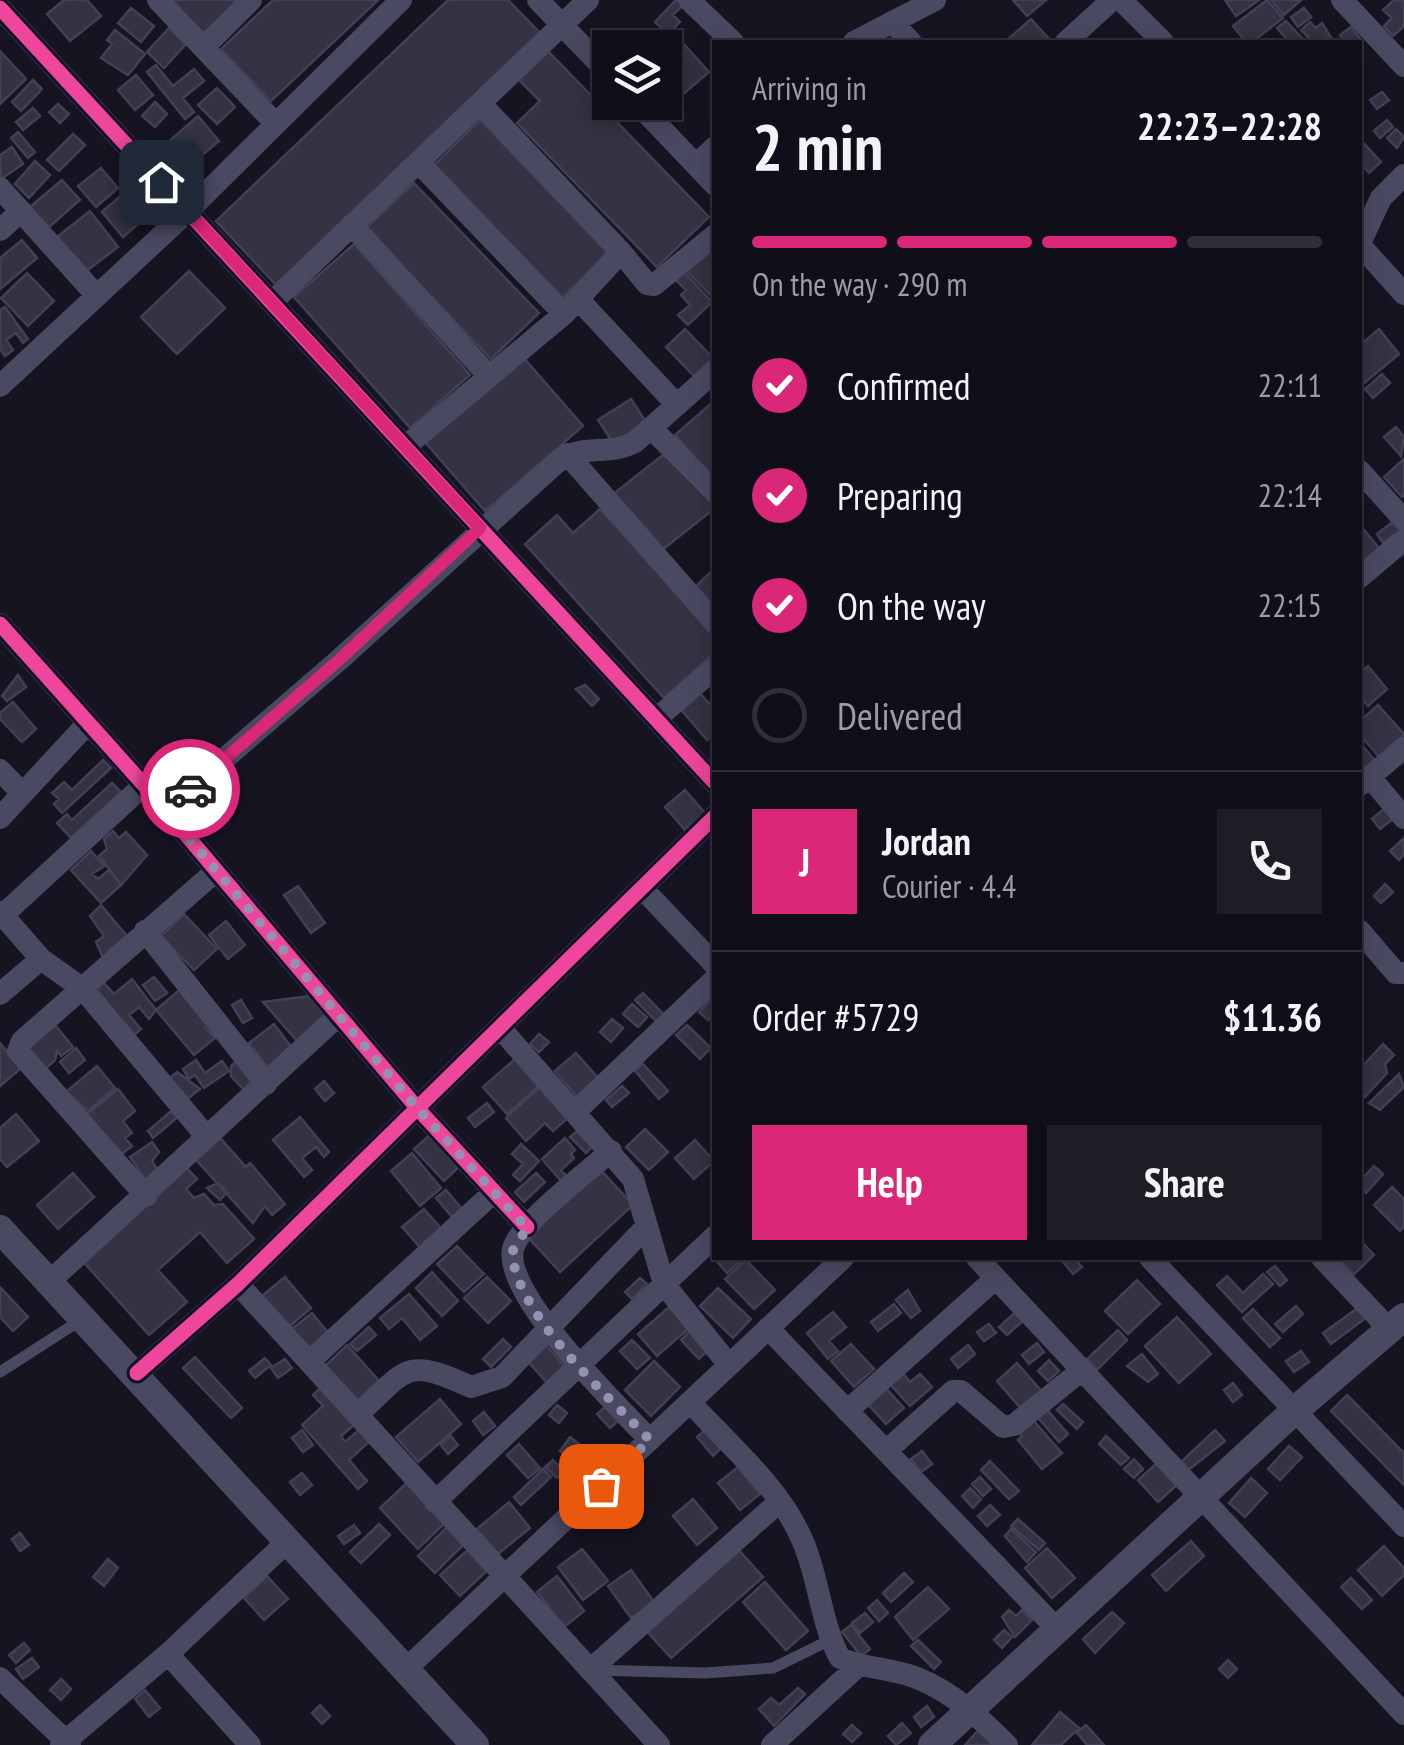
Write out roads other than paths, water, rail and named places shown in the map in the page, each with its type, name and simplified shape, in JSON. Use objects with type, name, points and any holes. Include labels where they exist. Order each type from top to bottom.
[{"type":"street","points":[[158,0],[276,124]]},
{"type":"street","points":[[204,48],[251,0]]},
{"type":"street","points":[[0,386],[188,212],[402,0]]},
{"type":"street","points":[[538,0],[592,57]]},
{"type":"street","points":[[273,301],[588,0]]},
{"type":"street","points":[[689,0],[730,40]]},
{"type":"street","points":[[858,40],[936,0]]},
{"type":"street","points":[[1068,40],[1112,0]]},
{"type":"street","points":[[1122,0],[1161,40]]},
{"type":"street","points":[[1342,0],[1399,51]]},
{"type":"street","points":[[0,8],[712,780]]},
{"type":"street","points":[[892,22],[909,40]]},
{"type":"street","points":[[480,103],[647,284],[654,285],[712,237]]},
{"type":"street","points":[[653,120],[712,182]]},
{"type":"street","points":[[696,165],[712,150]]},
{"type":"street","points":[[418,162],[677,405]]},
{"type":"street","points":[[1362,240],[1381,198],[1404,175]]},
{"type":"street","points":[[0,188],[97,296]]},
{"type":"street","points":[[0,230],[21,210]]},
{"type":"street","points":[[352,225],[487,374]]},
{"type":"street","points":[[1362,246],[1404,294]]},
{"type":"street","points":[[406,446],[571,307],[621,252]]},
{"type":"street","points":[[165,810],[339,660],[480,528],[567,454],[587,448],[622,449],[712,373]]},
{"type":"street","points":[[651,428],[712,489]]},
{"type":"street","points":[[567,454],[712,620]]},
{"type":"street","points":[[1362,473],[1404,520]]},
{"type":"street","points":[[1362,575],[1404,540]]},
{"type":"street","points":[[0,624],[144,785],[418,1109],[527,1228]]},
{"type":"street","points":[[656,719],[712,671]]},
{"type":"street","points":[[0,818],[88,724]]},
{"type":"street","points":[[1404,748],[1365,781],[1404,818]]},
{"type":"street","points":[[0,770],[21,792]]},
{"type":"street","points":[[144,785],[1,913],[41,959],[83,989],[206,1136]]},
{"type":"street","points":[[137,1373],[238,1284],[712,819]]},
{"type":"street","points":[[146,1196],[21,1060],[18,1051],[22,1041],[216,871]]},
{"type":"street","points":[[642,888],[712,962]]},
{"type":"street","points":[[144,931],[266,1084]]},
{"type":"street","points":[[1362,932],[1396,973],[1404,973]]},
{"type":"street","points":[[0,994],[41,959]]},
{"type":"street","points":[[576,1110],[712,982]]},
{"type":"street","points":[[50,1280],[338,1016]]},
{"type":"street","points":[[500,1028],[576,1110],[639,1190],[664,1284],[730,1366]]},
{"type":"street","points":[[611,1152],[527,1228],[514,1244],[513,1266],[549,1327],[578,1364],[650,1440]]},
{"type":"street","points":[[310,1362],[494,1192]]},
{"type":"street","points":[[358,1415],[405,1371],[421,1367],[471,1387],[502,1377],[647,1226]]},
{"type":"street","points":[[0,1229],[137,1373],[475,1745]]},
{"type":"street","points":[[435,1502],[712,1239]]},
{"type":"street","points":[[406,1668],[841,1260]]},
{"type":"street","points":[[979,1260],[1404,1714]]},
{"type":"street","points":[[1152,1260],[1404,1526]]},
{"type":"street","points":[[932,1745],[1293,1412],[1397,1323],[1324,1260]]},
{"type":"street","points":[[847,1410],[996,1278]]},
{"type":"street","points":[[238,1284],[659,1745]]},
{"type":"street","points":[[768,1328],[1058,1630]]},
{"type":"street","points":[[886,1451],[953,1390],[961,1391],[1003,1428],[1014,1425],[1082,1370]]},
{"type":"street","points":[[690,1402],[778,1502],[799,1532],[821,1588],[830,1640],[840,1658],[858,1666],[915,1677],[972,1709],[1007,1745]]},
{"type":"street","points":[[590,1670],[778,1502]]},
{"type":"street","points":[[0,1678],[66,1743],[288,1541]]},
{"type":"street","points":[[168,1654],[250,1745]]},
{"type":"street","points":[[772,1745],[858,1666]]},
{"type":"lane","points":[[0,1372],[85,1318]]},
{"type":"lane","points":[[590,1670],[705,1673],[774,1668],[830,1640]]}]
